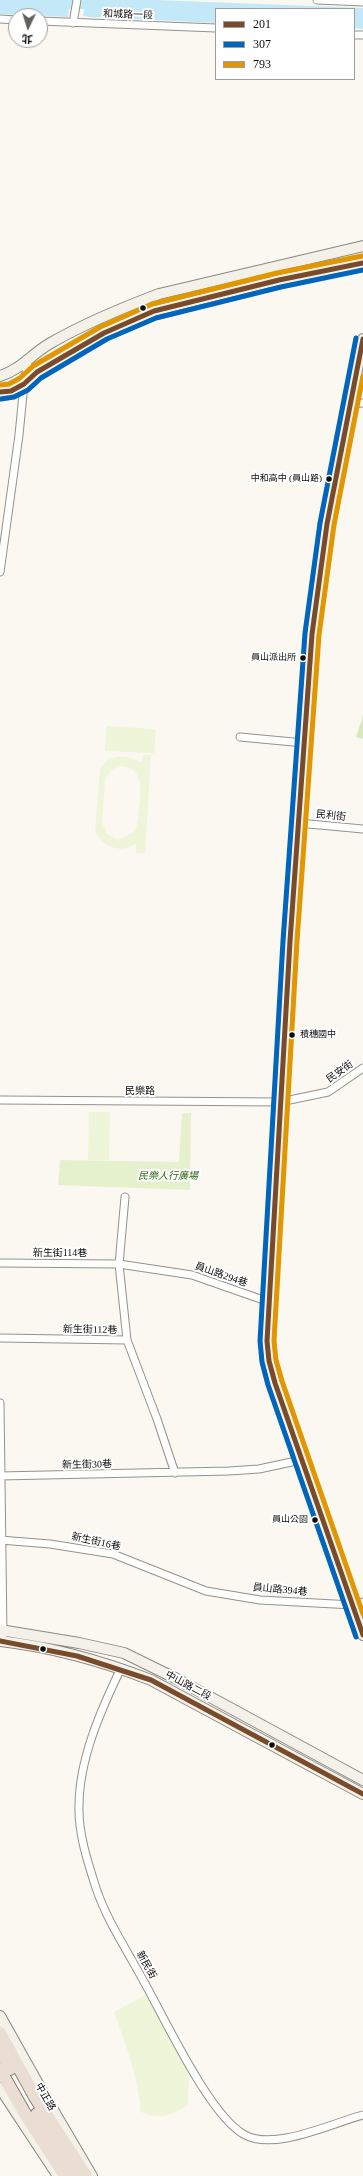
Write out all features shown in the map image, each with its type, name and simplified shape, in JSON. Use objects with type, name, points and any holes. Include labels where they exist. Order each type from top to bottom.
[{"type":"highway","points":[[0,2033],[35,2097],[86,2176]]},
{"type":"highway","points":[[0,2051],[57,2149],[75,2176]]},
{"type":"highway","points":[[0,2070],[24,2112],[65,2176]]},
{"type":"main road","points":[[0,376],[28,361],[48,345],[129,306],[159,294],[363,246]]},
{"type":"main road","points":[[0,392],[11,391],[24,384],[37,372],[104,332],[154,311],[279,280],[363,263]]},
{"type":"main road","points":[[363,339],[322,562],[312,634],[280,1102],[267,1341],[269,1361],[301,1460],[363,1635]]},
{"type":"main road","name":"中山路二段","points":[[1,1636],[76,1654],[151,1680],[363,1794]]},
{"type":"main road","name":"中山路二段","points":[[1,1636],[79,1643],[124,1653],[175,1678],[363,1780]]},
{"type":"main road","name":"中正路","points":[[0,2016],[92,2176]]},
{"type":"main road","points":[[0,2088],[58,2176]]},
{"type":"street","points":[[73,23],[77,0]]},
{"type":"street","points":[[317,0],[363,2]]},
{"type":"street","name":"和城路一段","points":[[48,21],[215,28]]},
{"type":"street","points":[[0,572],[28,361]]},
{"type":"street","points":[[350,404],[363,403]]},
{"type":"street","points":[[240,736],[304,743]]},
{"type":"street","name":"民利街","points":[[298,823],[363,829]]},
{"type":"street","name":"民安街","points":[[280,1102],[328,1092],[363,1068]]},
{"type":"street","name":"民樂路","points":[[0,1100],[280,1102]]},
{"type":"street","name":"新生街112巷","points":[[0,1338],[127,1340],[119,1264],[125,1197]]},
{"type":"street","name":"新生街114巷","points":[[0,1262],[119,1264]]},
{"type":"street","name":"員山路294巷","points":[[119,1264],[192,1275],[269,1302]]},
{"type":"street","points":[[127,1340],[158,1419],[175,1473]]},
{"type":"street","points":[[0,1403],[1,1636]]},
{"type":"street","name":"新生街30巷","points":[[0,1476],[175,1473],[259,1468],[301,1460]]},
{"type":"street","name":"新生街16巷","points":[[0,1540],[50,1544],[113,1554],[206,1590]]},
{"type":"street","name":"員山路394巷","points":[[206,1590],[260,1600],[352,1605],[363,1602]]},
{"type":"street","name":"新民街","points":[[120,1668],[88,1752],[78,1805],[80,1823],[94,1882],[108,1918],[189,2065],[229,2124],[245,2136],[267,2140],[296,2136],[363,2115]]},
{"type":"green space","points":[[363,716],[363,739],[356,737]]},
{"type":"green space","points":[[106,726],[156,729],[154,753],[105,751]]},
{"type":"green space","points":[[143,755],[151,755],[145,854],[136,853],[136,844],[130,847],[118,849],[108,845],[103,842],[95,832],[100,768],[110,760],[120,757],[131,758],[142,763]],"holes":[[[122,766],[131,769],[140,781],[141,790],[137,826],[134,832],[118,840],[107,834],[102,823],[105,779],[113,769]]]},
{"type":"green space","points":[[89,1112],[110,1112],[109,1160],[88,1160]]},
{"type":"green space","name":"民樂人行廣場","points":[[182,1113],[191,1113],[190,1190],[58,1185],[60,1160],[179,1162]]},
{"type":"green space","points":[[147,1994],[189,2072],[188,2105],[165,2116],[154,2116],[141,2112],[134,2073],[114,2012]]},
{"type":"water","points":[[0,0],[70,0],[68,17],[48,16],[48,8],[8,8],[8,14],[0,14]]},
{"type":"water","points":[[86,0],[156,0],[363,8],[363,29],[355,28],[355,8],[215,8],[215,23],[83,16]]},
{"type":"waterway","points":[[58,4],[97,5]]},
{"type":"transit line","name":"793","points":[[0,385],[9,384],[20,378],[33,366],[100,327],[152,304],[277,273],[362,256]]},
{"type":"transit line","name":"201","points":[[0,392],[11,391],[24,384],[37,372],[104,333],[154,311],[279,280],[363,263]]},
{"type":"transit line","name":"307","points":[[1,399],[14,397],[28,390],[41,378],[107,339],[156,318],[281,287],[363,270]]},
{"type":"transit line","name":"307","points":[[356,338],[320,523],[305,633],[283,941],[260,1341],[262,1362],[268,1385],[356,1637]]},
{"type":"transit line","name":"201","points":[[363,339],[327,524],[312,634],[290,941],[267,1341],[269,1361],[275,1383],[363,1635]]},
{"type":"transit line","name":"793","points":[[363,376],[334,525],[319,635],[297,941],[274,1341],[276,1360],[282,1381],[363,1614]]},
{"type":"transit line","name":"201","points":[[0,1641],[77,1656],[151,1680],[363,1794]]},
{"type":"place","name":"中和高中 (員山路)","points":[[329,479]]},
{"type":"place","name":"員山派出所","points":[[303,658]]},
{"type":"place","name":"積穗國中","points":[[292,1035]]},
{"type":"place","name":"員山公園","points":[[315,1520]]}]
